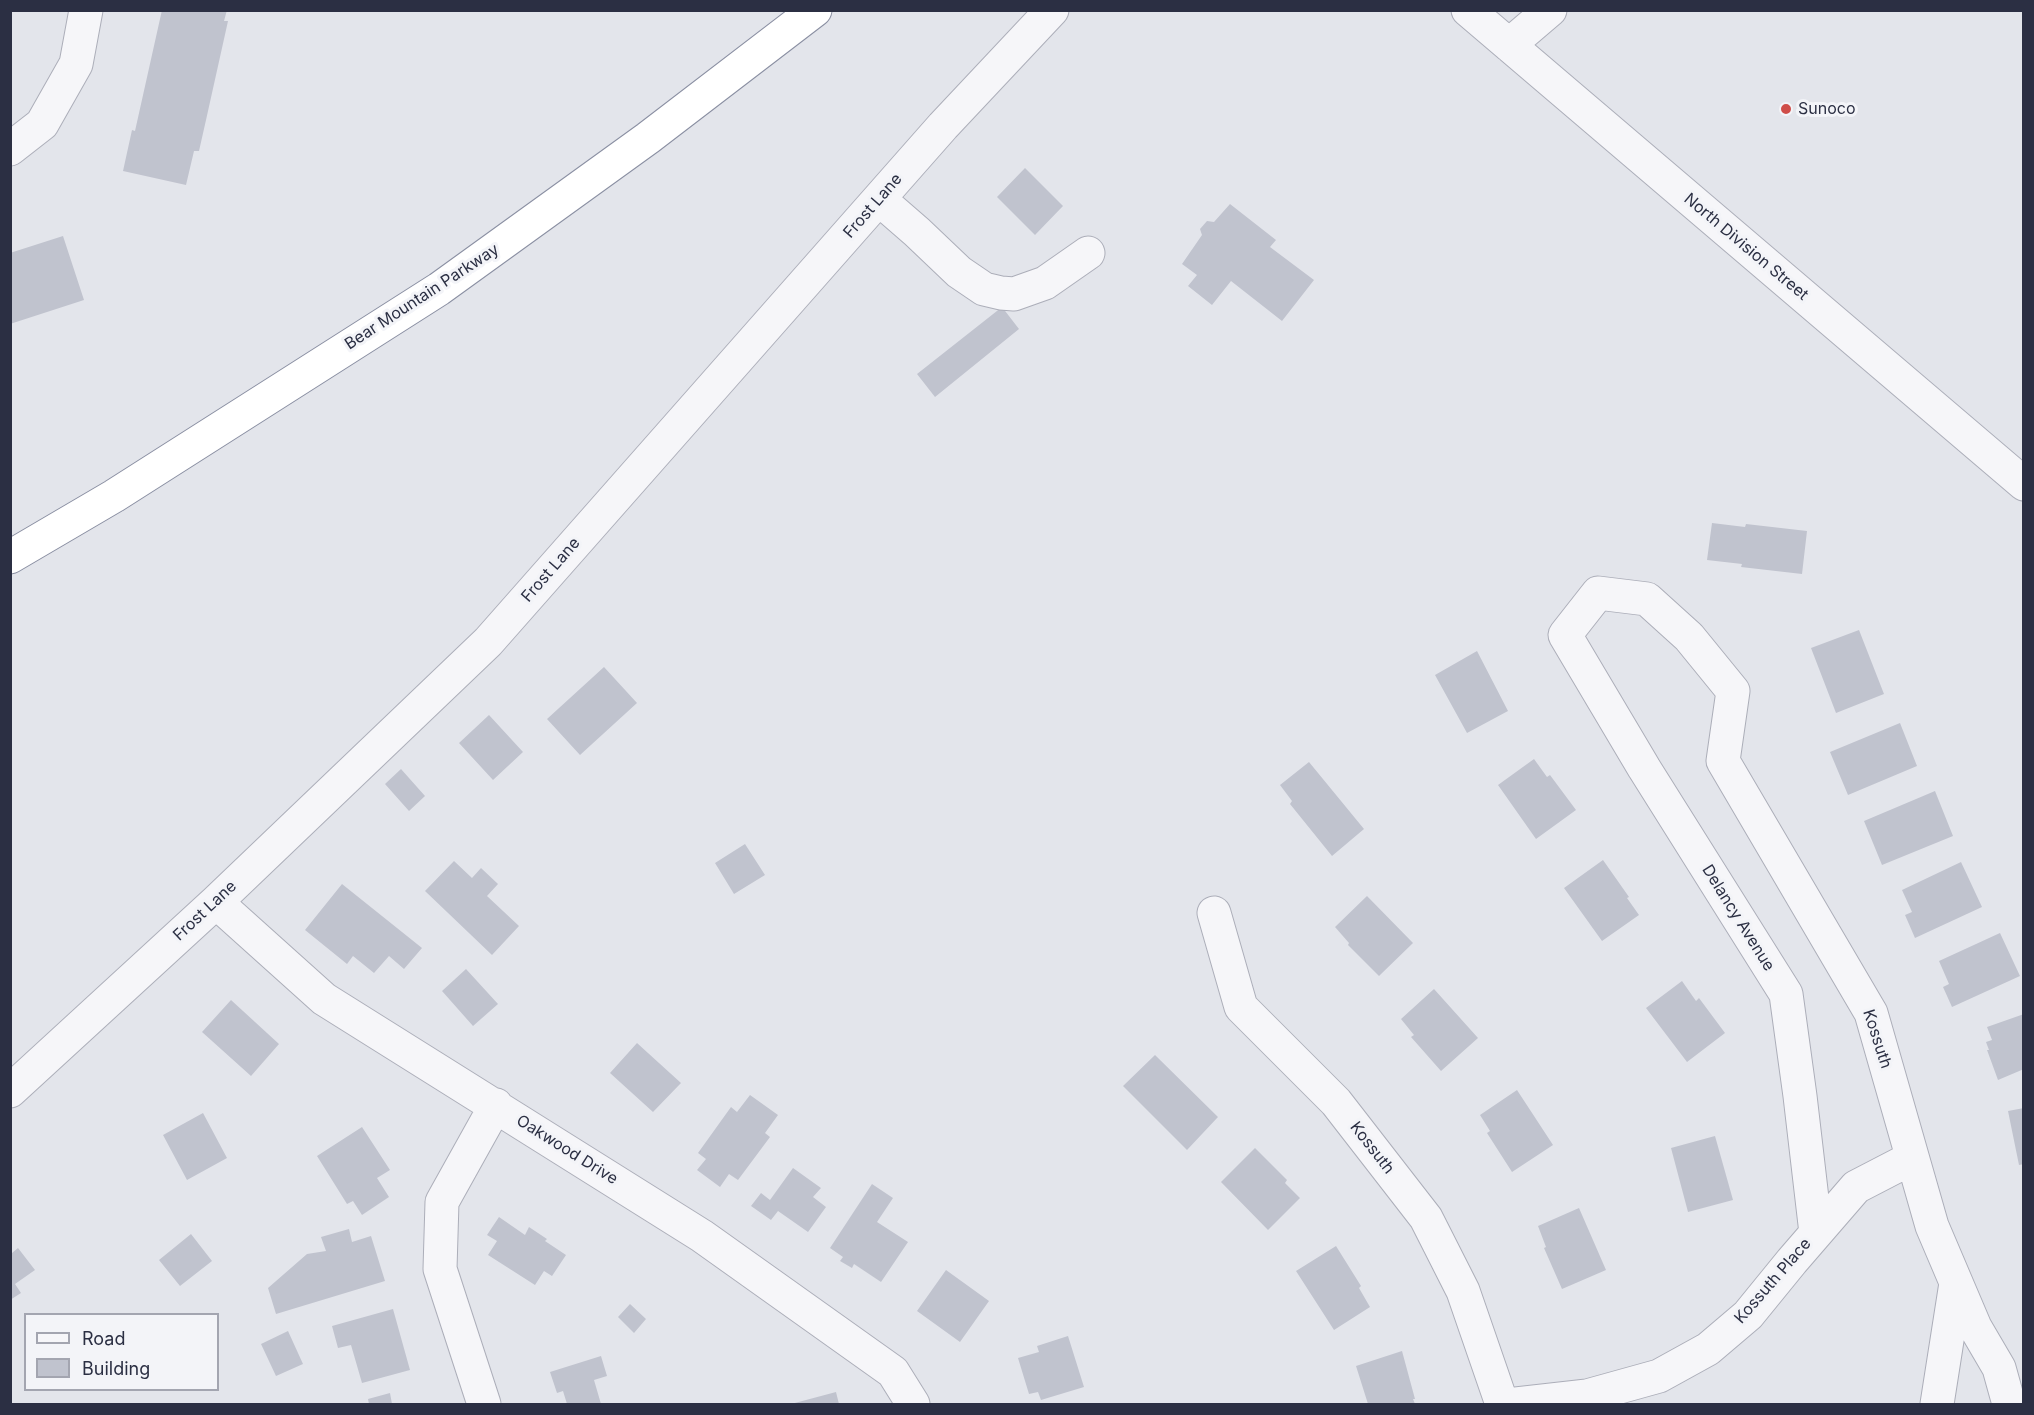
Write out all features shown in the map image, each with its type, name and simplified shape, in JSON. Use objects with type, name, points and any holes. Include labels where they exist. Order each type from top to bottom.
[{"type":"highway","name":"Bear Mountain Parkway","points":[[10,557],[114,496],[439,289],[648,138],[815,10]]},
{"type":"street","points":[[10,149],[42,124],[76,64],[86,10]]},
{"type":"street","name":"Frost Lane","points":[[10,1091],[216,902],[488,642],[943,126],[1052,10]]},
{"type":"street","name":"North Division Street","points":[[1468,10],[2024,483]]},
{"type":"street","points":[[1509,45],[1550,10]]},
{"type":"street","points":[[879,199],[959,272],[984,289],[1014,294],[1045,284],[1088,253]]},
{"type":"street","name":"Kossuth","points":[[1565,635],[1598,593],[1647,599],[1689,637],[1733,691],[1723,761],[1871,1013],[1932,1226],[1975,1327],[1999,1368],[2009,1404]]},
{"type":"street","name":"Delancy Avenue","points":[[1565,635],[1644,768],[1786,994],[1816,1233]]},
{"type":"street","name":"Oakwood Drive","points":[[216,902],[324,999],[702,1236],[893,1372],[913,1404]]},
{"type":"street","name":"Kossuth","points":[[1214,913],[1240,1007],[1335,1102],[1426,1218],[1463,1292],[1502,1404]]},
{"type":"street","points":[[484,1404],[440,1269],[442,1203],[496,1105]]},
{"type":"street","name":"Kossuth Place","points":[[1516,1404],[1587,1396],[1659,1376],[1707,1349],[1748,1315],[1856,1187],[1912,1158]]},
{"type":"street","points":[[1937,1404],[1956,1283]]},
{"type":"building","points":[[162,10],[227,10],[224,21],[228,21],[199,151],[194,151],[186,185],[123,171],[132,130],[135,131]]},
{"type":"building","points":[[1025,168],[1063,206],[1035,235],[997,197]]},
{"type":"building","points":[[1230,204],[1276,240],[1270,247],[1314,280],[1282,321],[1231,281],[1212,305],[1188,286],[1197,275],[1182,264],[1202,235],[1200,229],[1207,221],[1214,222]]},
{"type":"building","points":[[63,236],[84,300],[10,324],[10,253]]},
{"type":"building","points":[[1002,307],[1019,329],[935,397],[917,374]]},
{"type":"building","points":[[1712,523],[1745,527],[1746,524],[1807,531],[1802,574],[1741,567],[1742,564],[1707,560]]},
{"type":"building","points":[[1859,630],[1884,694],[1836,713],[1811,648]]},
{"type":"building","points":[[1477,651],[1508,711],[1467,733],[1435,675]]},
{"type":"building","points":[[604,667],[637,703],[580,755],[547,719]]},
{"type":"building","points":[[489,715],[523,752],[493,780],[459,743]]},
{"type":"building","points":[[1900,723],[1917,766],[1848,795],[1830,752]]},
{"type":"building","points":[[1534,759],[1547,777],[1550,775],[1576,810],[1536,839],[1498,785]]},
{"type":"building","points":[[1309,762],[1364,829],[1332,856],[1290,804],[1292,801],[1280,785]]},
{"type":"building","points":[[401,769],[425,796],[409,811],[385,784]]},
{"type":"building","points":[[1935,791],[1953,836],[1882,865],[1864,821]]},
{"type":"building","points":[[745,844],[765,875],[734,894],[715,863]]},
{"type":"building","points":[[1603,860],[1639,915],[1602,941],[1564,888]]},
{"type":"building","points":[[454,861],[472,878],[481,868],[498,884],[487,896],[519,926],[492,955],[425,891]]},
{"type":"building","points":[[1961,862],[1982,907],[1915,938],[1905,915],[1912,912],[1902,890]]},
{"type":"building","points":[[342,884],[422,948],[404,969],[389,956],[374,973],[353,956],[347,964],[305,930]]},
{"type":"building","points":[[1367,896],[1413,943],[1379,976],[1348,945],[1349,943],[1335,927]]},
{"type":"building","points":[[2000,933],[2020,976],[1952,1007],[1943,987],[1949,984],[1939,961]]},
{"type":"building","points":[[466,969],[498,1004],[473,1026],[442,991]]},
{"type":"building","points":[[1682,981],[1696,1001],[1699,998],[1725,1033],[1687,1062],[1646,1008]]},
{"type":"building","points":[[1434,989],[1478,1038],[1441,1071],[1411,1037],[1414,1035],[1401,1019]]},
{"type":"building","points":[[231,1000],[279,1044],[251,1076],[202,1032]]},
{"type":"building","points":[[2024,1014],[2024,1069],[1998,1080],[1987,1050],[1989,1050],[1986,1042],[1992,1040],[1987,1027]]},
{"type":"building","points":[[637,1043],[681,1083],[653,1112],[610,1073]]},
{"type":"building","points":[[1155,1055],[1218,1117],[1187,1150],[1123,1086]]},
{"type":"building","points":[[1517,1090],[1553,1145],[1512,1172],[1487,1133],[1490,1131],[1480,1115]]},
{"type":"building","points":[[750,1095],[778,1115],[765,1133],[770,1137],[738,1180],[729,1174],[720,1187],[697,1170],[706,1159],[698,1153],[731,1107],[737,1112]]},
{"type":"building","points":[[2024,1108],[2024,1164],[2019,1165],[2008,1111]]},
{"type":"building","points":[[203,1113],[227,1158],[187,1180],[163,1135]]},
{"type":"building","points":[[362,1127],[390,1170],[377,1178],[389,1197],[362,1215],[353,1201],[347,1204],[317,1156]]},
{"type":"building","points":[[1715,1136],[1733,1200],[1688,1212],[1671,1148]]},
{"type":"building","points":[[1255,1148],[1287,1180],[1285,1183],[1300,1198],[1268,1230],[1221,1182]]},
{"type":"building","points":[[793,1168],[821,1188],[813,1197],[826,1207],[808,1232],[778,1211],[771,1220],[751,1206],[761,1193],[770,1200]]},
{"type":"building","points":[[872,1184],[893,1198],[877,1222],[908,1242],[881,1282],[854,1264],[852,1268],[840,1261],[843,1257],[830,1248]]},
{"type":"building","points":[[1579,1208],[1606,1270],[1562,1289],[1544,1248],[1546,1247],[1538,1226]]},
{"type":"building","points":[[499,1217],[525,1235],[529,1227],[566,1255],[552,1276],[544,1271],[535,1285],[488,1255],[497,1241],[487,1235]]},
{"type":"building","points":[[349,1229],[352,1242],[371,1236],[385,1281],[276,1314],[268,1288],[307,1254],[326,1251],[321,1237]]},
{"type":"building","points":[[191,1234],[212,1261],[180,1286],[159,1260]]},
{"type":"building","points":[[1336,1246],[1361,1286],[1359,1288],[1370,1307],[1334,1330],[1296,1271]]},
{"type":"building","points":[[18,1248],[35,1270],[15,1284],[21,1293],[10,1300],[10,1251],[12,1253]]},
{"type":"building","points":[[946,1270],[989,1301],[960,1342],[917,1311]]},
{"type":"building","points":[[630,1304],[646,1319],[634,1333],[618,1317]]},
{"type":"building","points":[[393,1309],[410,1370],[362,1383],[351,1345],[338,1348],[332,1326]]},
{"type":"building","points":[[288,1331],[303,1364],[276,1376],[261,1344]]},
{"type":"building","points":[[1068,1336],[1084,1387],[1041,1400],[1038,1392],[1029,1394],[1018,1358],[1039,1352],[1037,1346]]},
{"type":"building","points":[[1402,1351],[1415,1404],[1368,1404],[1356,1366]]},
{"type":"building","points":[[601,1356],[607,1376],[594,1380],[601,1404],[567,1404],[563,1391],[557,1393],[550,1372]]},
{"type":"building","points":[[836,1392],[839,1404],[791,1404]]},
{"type":"building","points":[[390,1393],[392,1404],[369,1404],[368,1399]]},
{"type":"place","name":"Sunoco","points":[[1786,109]]}]
